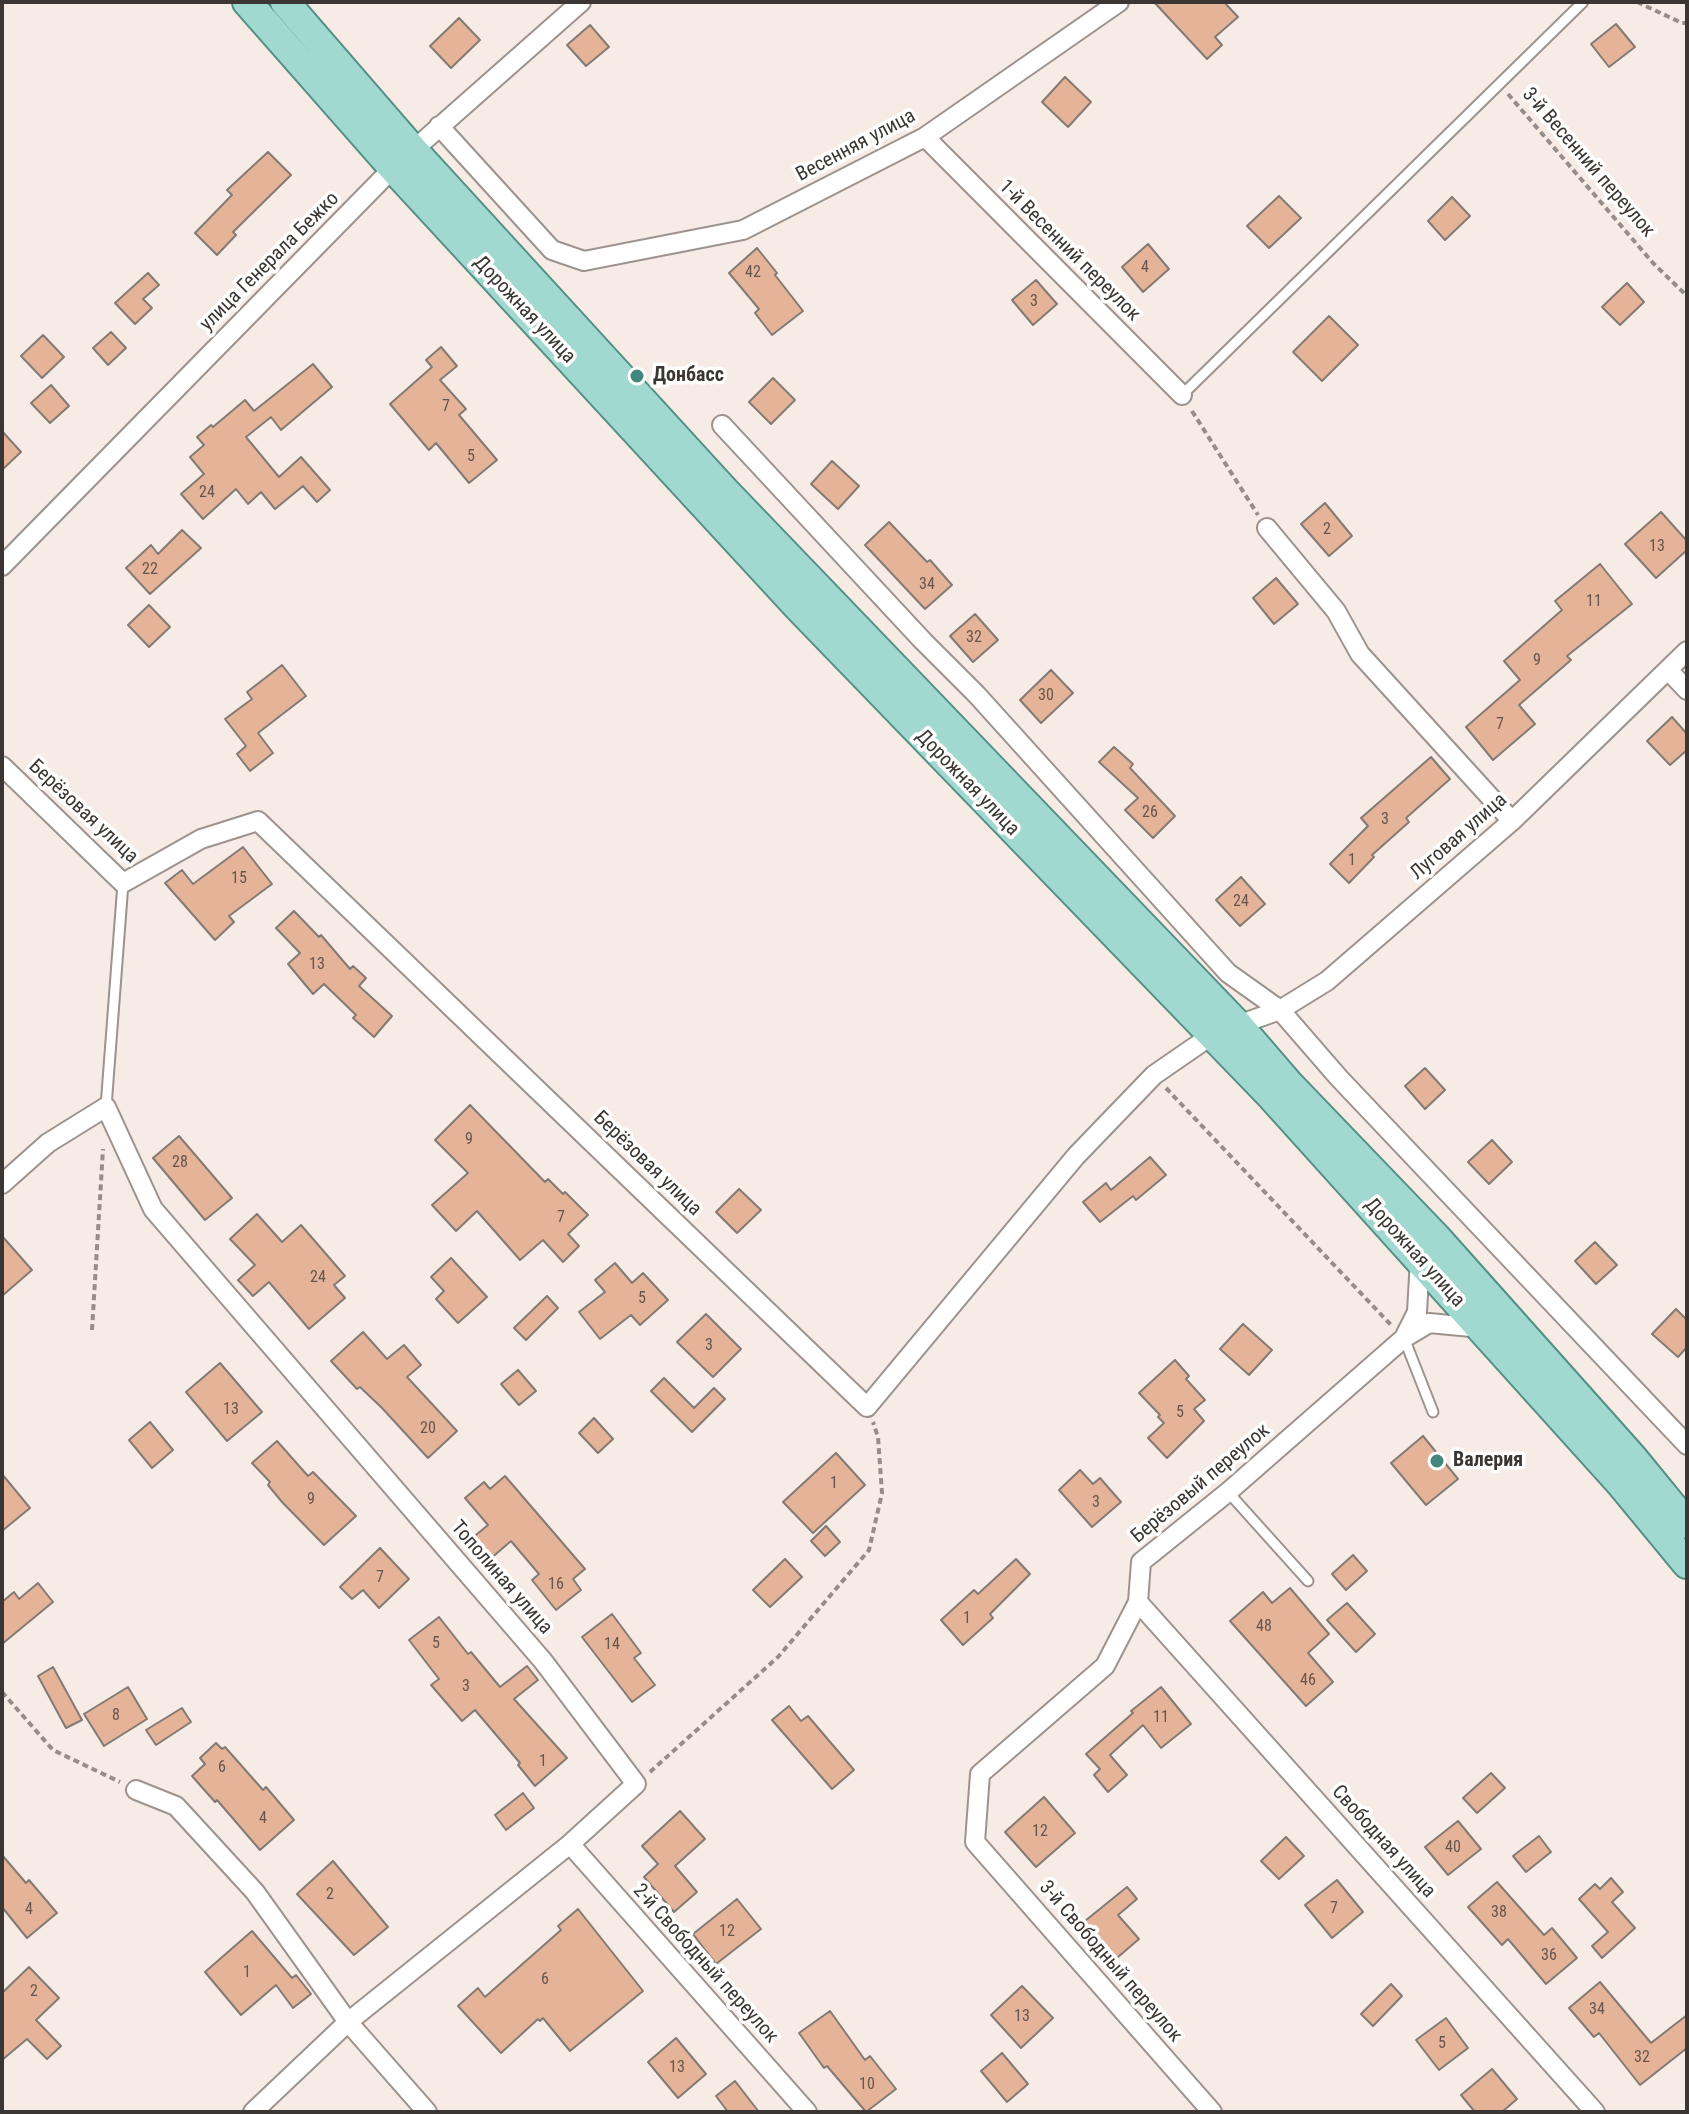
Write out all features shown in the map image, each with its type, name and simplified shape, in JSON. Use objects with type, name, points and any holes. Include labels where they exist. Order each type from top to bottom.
[{"type":"main road","name":"Дорожная улица","points":[[247,2],[725,491],[1238,1025],[1288,1083],[1436,1237],[1633,1458],[1687,1524]]},
{"type":"main road","name":"Дорожная улица","points":[[285,2],[403,159],[798,607],[1212,1035],[1482,1328],[1621,1484],[1687,1564]]},
{"type":"street","name":"улица Генерала Бежко","points":[[2,566],[403,159],[581,2]]},
{"type":"street","name":"Весенняя улица","points":[[439,126],[552,250],[584,261],[743,230],[925,137],[1119,2]]},
{"type":"street","name":"1-й Весенний переулок","points":[[925,137],[1182,395]]},
{"type":"street","points":[[722,425],[977,695],[1228,973],[1280,1010],[1350,1090],[1687,1445]]},
{"type":"street","points":[[1267,528],[1336,611],[1360,654],[1512,821]]},
{"type":"street","name":"Луговая улица","points":[[1238,1025],[1280,1010],[1327,981],[1512,821],[1687,651]]},
{"type":"street","points":[[1668,670],[1687,690]]},
{"type":"street","name":"Берёзовая улица","points":[[2,766],[123,883],[201,839],[258,821],[867,1407]]},
{"type":"street","points":[[867,1407],[1076,1156],[1154,1075],[1212,1035]]},
{"type":"street","points":[[2,1184],[48,1143],[106,1107]]},
{"type":"street","name":"Тополиная улица","points":[[106,1107],[153,1209],[543,1661],[636,1784]]},
{"type":"street","name":"Берёзовый переулок","points":[[1404,1338],[1417,1312],[1420,1259]]},
{"type":"street","name":"Берёзовый переулок","points":[[975,1842],[980,1774],[1105,1666],[1138,1602],[1141,1562],[1228,1492],[1404,1338],[1429,1323],[1482,1328]]},
{"type":"street","name":"Свободная улица","points":[[1138,1602],[1595,2112]]},
{"type":"street","points":[[253,2112],[348,2022],[570,1844],[636,1784]]},
{"type":"street","points":[[136,1790],[176,1806],[236,1870],[348,2022],[427,2112]]},
{"type":"street","name":"3-й Свободный переулок","points":[[975,1842],[1212,2112]]},
{"type":"street","name":"2-й Свободный переулок","points":[[570,1844],[807,2112]]},
{"type":"lane","points":[[1182,395],[1583,2]]},
{"type":"lane","points":[[106,1107],[123,883]]},
{"type":"lane","points":[[1404,1338],[1433,1412]]},
{"type":"lane","points":[[1228,1492],[1308,1581]]},
{"type":"path","points":[[1637,2],[1687,23]]},
{"type":"path","name":"3-й Весенний переулок","points":[[1499,85],[1653,263],[1687,296]]},
{"type":"path","points":[[1182,395],[1267,528]]},
{"type":"path","points":[[1154,1075],[1404,1338]]},
{"type":"path","points":[[92,1330],[106,1107]]},
{"type":"path","points":[[636,1784],[778,1657],[869,1550],[882,1493],[878,1437],[867,1407]]},
{"type":"path","points":[[2,1692],[53,1750],[136,1790]]},
{"type":"building","points":[[1154,2],[1224,2],[1238,17],[1215,37],[1222,45],[1207,59]]},
{"type":"building","points":[[459,18],[480,40],[451,68],[430,46]]},
{"type":"building","points":[[1616,24],[1635,47],[1609,67],[1591,44]]},
{"type":"building","points":[[590,25],[609,47],[586,66],[567,45]]},
{"type":"building","points":[[1065,77],[1091,102],[1068,127],[1042,102]]},
{"type":"building","points":[[268,152],[291,175],[233,232],[236,235],[217,255],[195,233],[232,195],[227,190]]},
{"type":"building","points":[[1279,196],[1301,218],[1269,248],[1247,226]]},
{"type":"building","points":[[1452,197],[1470,216],[1445,240],[1428,221]]},
{"type":"building","points":[[1148,244],[1169,269],[1143,292],[1122,267]]},
{"type":"building","points":[[757,248],[803,311],[772,335],[755,313],[759,309],[729,273]]},
{"type":"building","points":[[148,273],[159,285],[143,299],[152,308],[135,324],[115,303]]},
{"type":"building","points":[[1036,280],[1057,304],[1033,325],[1012,300]]},
{"type":"building","points":[[1627,283],[1644,302],[1620,325],[1602,307]]},
{"type":"building","points":[[1329,316],[1358,345],[1322,381],[1293,352]]},
{"type":"building","points":[[111,332],[126,348],[108,365],[93,348]]},
{"type":"building","points":[[43,335],[64,357],[42,378],[21,356]]},
{"type":"building","points":[[441,347],[457,366],[440,380],[466,409],[459,415],[497,460],[469,483],[436,443],[429,450],[390,404],[432,367],[426,360]]},
{"type":"building","points":[[313,364],[332,387],[281,430],[271,417],[246,437],[279,477],[301,457],[330,490],[317,502],[303,486],[275,509],[261,492],[248,504],[236,489],[203,519],[181,494],[204,474],[190,457],[204,445],[197,437],[245,400],[254,411]]},
{"type":"building","points":[[773,378],[795,400],[771,424],[749,402]]},
{"type":"building","points":[[51,385],[69,406],[50,423],[31,403]]},
{"type":"building","points":[[2,431],[21,452],[2,470]]},
{"type":"building","points":[[832,461],[859,486],[838,509],[811,484]]},
{"type":"building","points":[[1325,503],[1352,536],[1329,556],[1301,524]]},
{"type":"building","points":[[1661,512],[1687,541],[1687,550],[1656,578],[1625,544]]},
{"type":"building","points":[[889,522],[952,585],[925,609],[865,545]]},
{"type":"building","points":[[182,530],[201,548],[150,594],[126,568],[151,545],[158,554]]},
{"type":"building","points":[[1600,564],[1632,604],[1567,656],[1571,660],[1519,705],[1535,724],[1493,760],[1466,727],[1520,680],[1504,661],[1562,610],[1555,601]]},
{"type":"building","points":[[1276,578],[1298,604],[1274,624],[1253,598]]},
{"type":"building","points":[[149,605],[170,627],[149,647],[128,625]]},
{"type":"building","points":[[975,614],[998,640],[973,662],[950,636]]},
{"type":"building","points":[[282,665],[306,696],[258,733],[273,753],[250,771],[237,754],[246,746],[225,719],[252,699],[247,692]]},
{"type":"building","points":[[1051,670],[1073,693],[1041,723],[1020,700]]},
{"type":"building","points":[[1672,717],[1687,734],[1687,750],[1670,765],[1647,741]]},
{"type":"building","points":[[1114,747],[1133,764],[1130,768],[1175,816],[1153,838],[1125,810],[1138,798],[1099,762]]},
{"type":"building","points":[[1431,757],[1450,779],[1406,818],[1409,822],[1372,855],[1374,857],[1349,883],[1330,864],[1368,826],[1361,818]]},
{"type":"building","points":[[243,847],[272,884],[229,916],[234,922],[215,940],[165,883],[182,870],[193,884]]},
{"type":"building","points":[[1241,877],[1265,904],[1240,926],[1216,900]]},
{"type":"building","points":[[294,911],[319,937],[321,935],[350,969],[353,966],[366,978],[359,986],[392,1016],[374,1037],[324,984],[313,994],[288,964],[300,953],[276,928]]},
{"type":"building","points":[[1425,1068],[1445,1090],[1425,1109],[1405,1086]]},
{"type":"building","points":[[470,1105],[545,1182],[548,1179],[563,1194],[565,1192],[588,1215],[568,1234],[579,1246],[563,1262],[543,1240],[520,1260],[477,1211],[456,1231],[432,1205],[468,1173],[435,1140]]},
{"type":"building","points":[[179,1136],[232,1198],[205,1220],[153,1158]]},
{"type":"building","points":[[1492,1140],[1512,1162],[1489,1184],[1468,1162]]},
{"type":"building","points":[[1150,1157],[1166,1175],[1136,1200],[1133,1196],[1100,1222],[1083,1202],[1106,1183],[1111,1190]]},
{"type":"building","points":[[739,1189],[761,1210],[737,1233],[716,1212]]},
{"type":"building","points":[[257,1214],[282,1242],[301,1225],[345,1276],[334,1285],[345,1298],[309,1329],[269,1282],[253,1296],[238,1280],[255,1265],[230,1239]]},
{"type":"building","points":[[2,1236],[32,1270],[2,1296]]},
{"type":"building","points":[[1595,1242],[1617,1265],[1596,1284],[1575,1261]]},
{"type":"building","points":[[451,1258],[487,1297],[458,1323],[436,1299],[444,1291],[431,1277]]},
{"type":"building","points":[[615,1263],[632,1283],[643,1273],[668,1300],[640,1325],[631,1315],[600,1339],[579,1312],[605,1292],[595,1280]]},
{"type":"building","points":[[547,1296],[558,1308],[526,1340],[514,1328]]},
{"type":"building","points":[[1676,1309],[1687,1320],[1687,1347],[1678,1357],[1652,1334]]},
{"type":"building","points":[[706,1314],[741,1349],[713,1377],[677,1342]]},
{"type":"building","points":[[1243,1324],[1272,1350],[1249,1375],[1220,1349]]},
{"type":"building","points":[[363,1332],[387,1359],[404,1345],[421,1365],[407,1377],[457,1431],[428,1458],[382,1408],[360,1387],[357,1389],[331,1361]]},
{"type":"building","points":[[1175,1360],[1189,1376],[1186,1379],[1205,1400],[1194,1409],[1204,1421],[1167,1458],[1148,1438],[1164,1423],[1139,1393]]},
{"type":"building","points":[[220,1363],[262,1412],[227,1441],[186,1392]]},
{"type":"building","points":[[518,1370],[536,1391],[519,1405],[501,1384]]},
{"type":"building","points":[[664,1378],[694,1408],[714,1388],[725,1399],[692,1432],[651,1391]]},
{"type":"building","points":[[594,1418],[613,1439],[598,1453],[579,1433]]},
{"type":"building","points":[[150,1422],[173,1450],[152,1468],[129,1440]]},
{"type":"building","points":[[1423,1436],[1458,1479],[1426,1505],[1391,1463]]},
{"type":"building","points":[[277,1441],[308,1476],[313,1472],[356,1516],[324,1545],[282,1502],[268,1485],[270,1482],[252,1463]]},
{"type":"building","points":[[836,1453],[865,1485],[813,1533],[783,1502]]},
{"type":"building","points":[[1080,1470],[1093,1484],[1100,1478],[1121,1502],[1092,1527],[1059,1490]]},
{"type":"building","points":[[2,1474],[30,1508],[2,1531]]},
{"type":"building","points":[[505,1476],[585,1569],[573,1579],[581,1590],[556,1610],[532,1580],[539,1574],[511,1541],[489,1560],[471,1539],[488,1525],[465,1498],[484,1482],[490,1489]]},
{"type":"building","points":[[826,1526],[840,1542],[825,1556],[811,1541]]},
{"type":"building","points":[[380,1548],[409,1579],[379,1608],[363,1590],[352,1599],[340,1587]]},
{"type":"building","points":[[1353,1555],[1367,1571],[1346,1590],[1332,1574]]},
{"type":"building","points":[[785,1559],[802,1577],[770,1607],[753,1590]]},
{"type":"building","points":[[1016,1559],[1030,1574],[990,1614],[993,1618],[963,1645],[941,1620],[974,1590],[978,1594]]},
{"type":"building","points":[[38,1583],[53,1602],[2,1644],[2,1602],[14,1592],[19,1599]]},
{"type":"building","points":[[1290,1588],[1329,1634],[1308,1653],[1333,1682],[1306,1706],[1230,1621],[1263,1592],[1272,1603]]},
{"type":"building","points":[[1347,1603],[1375,1634],[1356,1652],[1327,1620]]},
{"type":"building","points":[[612,1614],[641,1653],[634,1658],[655,1685],[632,1702],[582,1637]]},
{"type":"building","points":[[439,1617],[468,1654],[471,1652],[500,1687],[527,1666],[538,1680],[514,1699],[567,1758],[535,1786],[518,1765],[520,1763],[475,1710],[462,1721],[431,1685],[439,1679],[409,1640]]},
{"type":"building","points":[[53,1667],[82,1720],[66,1728],[38,1676]]},
{"type":"building","points":[[128,1687],[147,1719],[104,1746],[84,1714]]},
{"type":"building","points":[[1161,1687],[1191,1724],[1161,1748],[1143,1725],[1110,1755],[1127,1775],[1108,1792],[1094,1775],[1100,1769],[1086,1754]]},
{"type":"building","points":[[789,1706],[801,1721],[808,1716],[854,1770],[832,1789],[772,1720]]},
{"type":"building","points":[[182,1708],[191,1722],[156,1745],[146,1730]]},
{"type":"building","points":[[216,1743],[222,1749],[225,1747],[263,1790],[266,1787],[294,1820],[260,1850],[192,1776],[205,1764],[200,1758]]},
{"type":"building","points":[[1491,1773],[1505,1788],[1477,1813],[1463,1798]]},
{"type":"building","points":[[523,1793],[534,1808],[506,1830],[495,1815]]},
{"type":"building","points":[[1044,1797],[1075,1833],[1036,1867],[1005,1832]]},
{"type":"building","points":[[680,1811],[705,1839],[675,1866],[697,1892],[674,1912],[644,1877],[658,1864],[642,1846]]},
{"type":"building","points":[[1458,1821],[1481,1849],[1448,1875],[1425,1847]]},
{"type":"building","points":[[1539,1836],[1551,1852],[1526,1872],[1513,1856]]},
{"type":"building","points":[[1286,1837],[1304,1856],[1279,1879],[1261,1861]]},
{"type":"building","points":[[2,1855],[57,1913],[27,1938],[2,1907]]},
{"type":"building","points":[[333,1861],[388,1927],[354,1955],[297,1894]]},
{"type":"building","points":[[1611,1878],[1623,1892],[1612,1902],[1635,1928],[1602,1958],[1592,1946],[1608,1932],[1579,1899],[1595,1884],[1600,1889]]},
{"type":"building","points":[[1337,1880],[1363,1912],[1332,1938],[1305,1905]]},
{"type":"building","points":[[1497,1882],[1544,1935],[1552,1928],[1577,1958],[1546,1984],[1508,1939],[1502,1945],[1468,1907]]},
{"type":"building","points":[[1127,1887],[1137,1899],[1118,1915],[1139,1939],[1111,1963],[1080,1925]]},
{"type":"building","points":[[737,1899],[761,1929],[716,1964],[693,1934]]},
{"type":"building","points":[[578,1909],[643,1991],[570,2051],[543,2018],[538,2019],[501,2053],[458,2006],[478,1988],[485,1997],[561,1930],[558,1926]]},
{"type":"building","points":[[252,1931],[292,1978],[296,1975],[311,1994],[293,2008],[276,1985],[241,2015],[205,1972]]},
{"type":"building","points":[[29,1967],[59,1998],[36,2020],[61,2046],[47,2059],[27,2039],[2,2060],[2,1993]]},
{"type":"building","points":[[1600,1982],[1651,2043],[1687,2015],[1687,2048],[1640,2085],[1599,2033],[1594,2037],[1569,2008]]},
{"type":"building","points":[[1391,1984],[1402,1996],[1373,2026],[1361,2014]]},
{"type":"building","points":[[1022,1986],[1053,2018],[1021,2048],[991,2015]]},
{"type":"building","points":[[830,2011],[865,2060],[870,2056],[896,2089],[866,2112],[827,2066],[824,2068],[799,2033]]},
{"type":"building","points":[[1446,2018],[1468,2048],[1439,2070],[1416,2040]]},
{"type":"building","points":[[676,2038],[706,2074],[678,2098],[648,2062]]},
{"type":"building","points":[[1002,2053],[1028,2084],[1007,2102],[981,2071]]},
{"type":"building","points":[[1492,2069],[1517,2099],[1502,2112],[1475,2112],[1461,2095]]},
{"type":"building","points":[[735,2081],[759,2112],[728,2112],[716,2096]]},
{"type":"place","name":"Донбасс","points":[[637,376]]},
{"type":"place","name":"Валерия","points":[[1437,1461]]}]
